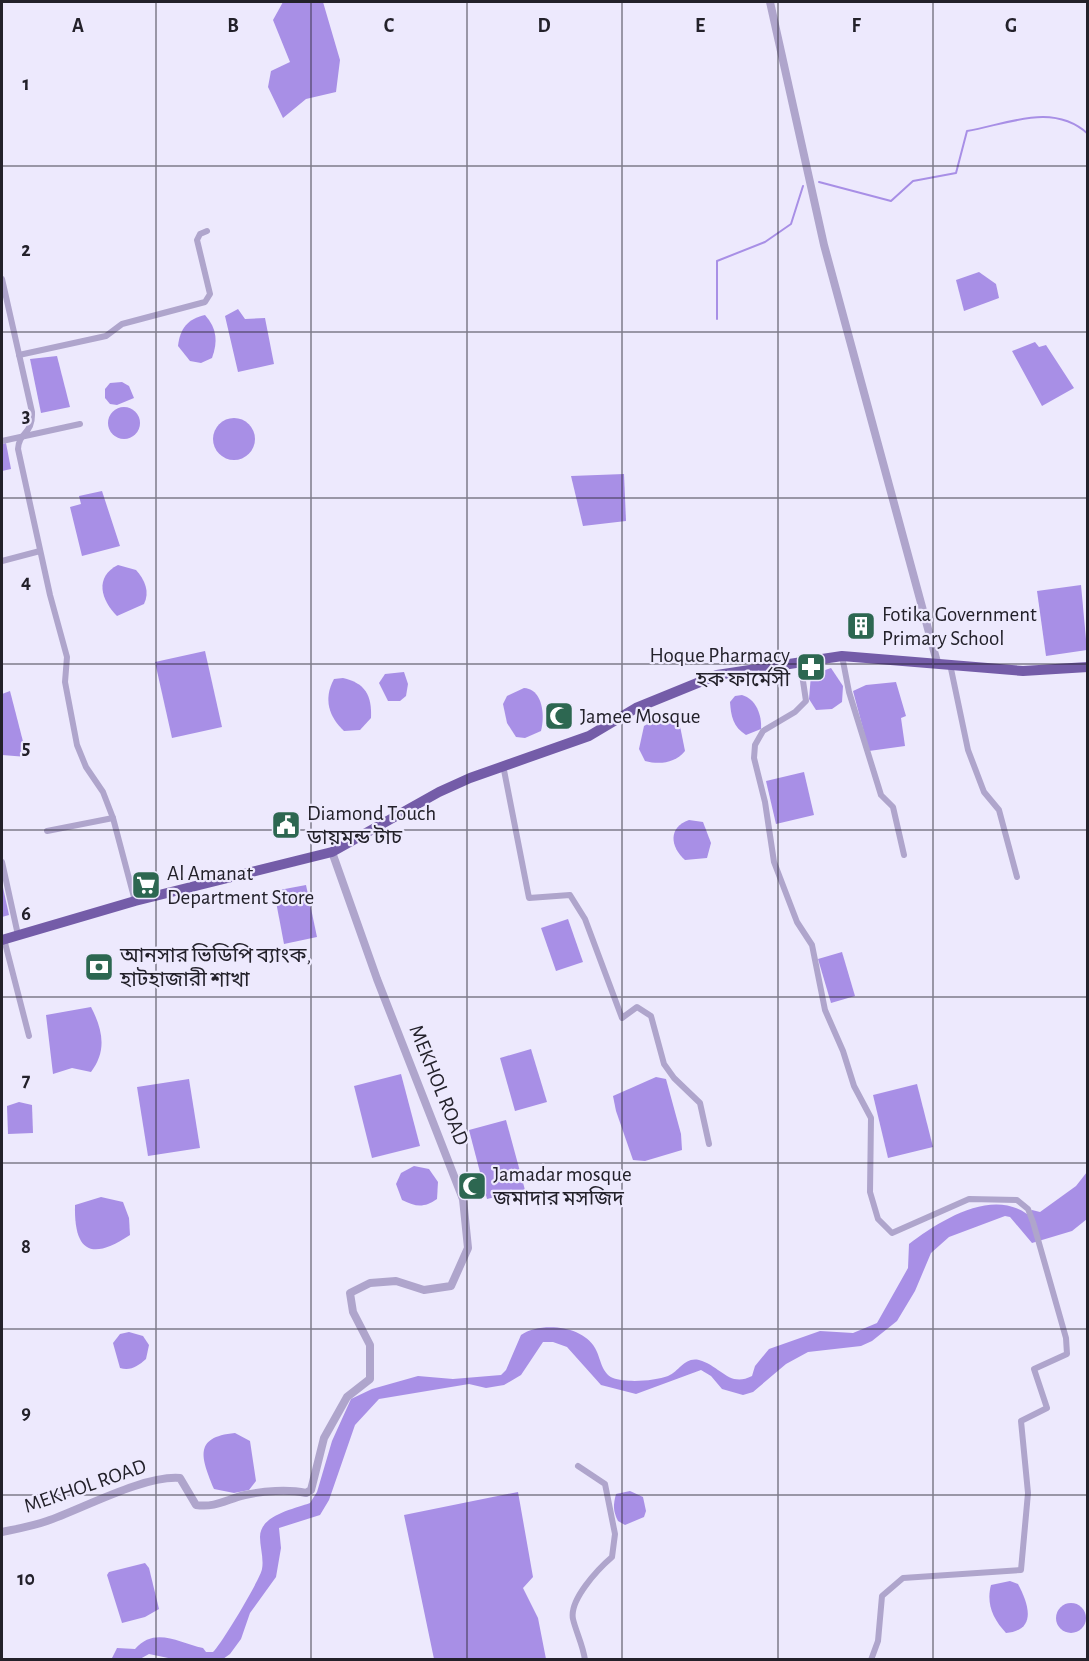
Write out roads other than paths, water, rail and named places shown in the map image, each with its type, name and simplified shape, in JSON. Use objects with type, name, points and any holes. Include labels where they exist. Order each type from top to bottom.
[{"type":"highway","points":[[3,939],[135,901],[332,852],[439,792],[503,765],[589,736],[636,708],[701,679],[800,661],[842,656],[1023,671],[1088,668]]},
{"type":"street","points":[[770,2],[824,245],[936,662]]},
{"type":"street","points":[[19,355],[106,336],[122,324],[205,302],[210,294],[197,240],[200,234],[207,231]]},
{"type":"street","points":[[2,279],[32,419],[31,428],[22,437],[18,449],[40,551],[67,657],[65,682],[77,745],[86,767],[103,792],[113,818],[135,901]]},
{"type":"street","points":[[2,441],[80,424]]},
{"type":"street","points":[[2,561],[40,551]]},
{"type":"street","points":[[842,656],[849,692],[881,795],[893,807],[904,855]]},
{"type":"street","points":[[800,661],[806,701],[795,712],[763,731],[755,745],[754,758],[765,802],[774,862],[797,922],[812,945],[825,1010],[843,1051],[854,1086],[871,1118],[870,1192],[878,1219],[892,1233],[969,1198],[1017,1200],[1028,1209],[1033,1222],[1066,1338],[1067,1354],[1034,1369],[1047,1408],[1021,1421],[1028,1493],[1021,1570],[903,1578],[882,1596],[878,1641],[871,1659]]},
{"type":"street","points":[[950,664],[968,750],[984,792],[999,810],[1017,877]]},
{"type":"street","points":[[503,765],[529,898],[570,895],[585,919],[622,1018],[637,1007],[651,1016],[664,1064],[674,1078],[700,1103],[709,1144]]},
{"type":"street","points":[[47,831],[113,818]]},
{"type":"street","name":"MEKHOL ROAD","points":[[2,1532],[44,1522],[150,1481],[170,1477],[180,1478],[196,1505],[209,1507],[243,1496],[296,1491],[306,1493],[311,1490],[324,1438],[347,1397],[370,1379],[370,1346],[353,1312],[350,1293],[370,1283],[396,1281],[424,1290],[451,1286],[468,1248],[463,1199],[376,979],[332,852]]},
{"type":"street","points":[[2,862],[18,935]]},
{"type":"street","points":[[3,939],[29,1036]]},
{"type":"street","points":[[578,1466],[605,1484],[615,1534],[612,1557],[602,1565],[574,1601],[572,1616],[585,1659]]},
{"type":"waterway","points":[[819,182],[891,201],[913,181],[956,173],[967,131],[1014,120],[1045,117],[1074,124],[1088,134]]},
{"type":"waterway","points":[[717,319],[717,261],[765,242],[791,224],[803,186]]},
{"type":"place","name":"Fotika Government Primary School","points":[[861,626]]},
{"type":"place","name":"Hoque Pharmacy হক ফার্মেসী","points":[[811,667]]},
{"type":"place","name":"Jamee Mosque","points":[[559,716]]},
{"type":"place","name":"Diamond Touch ডায়মন্ড টাচ","points":[[286,825]]},
{"type":"place","name":"Al Amanat Department Store","points":[[146,885]]},
{"type":"place","name":"আনসার ভিডিপি ব্যাংক, হাটহাজারী শাখা","points":[[99,967]]},
{"type":"place","name":"Jamadar mosque জমাদার মসজিদ","points":[[472,1186]]}]
